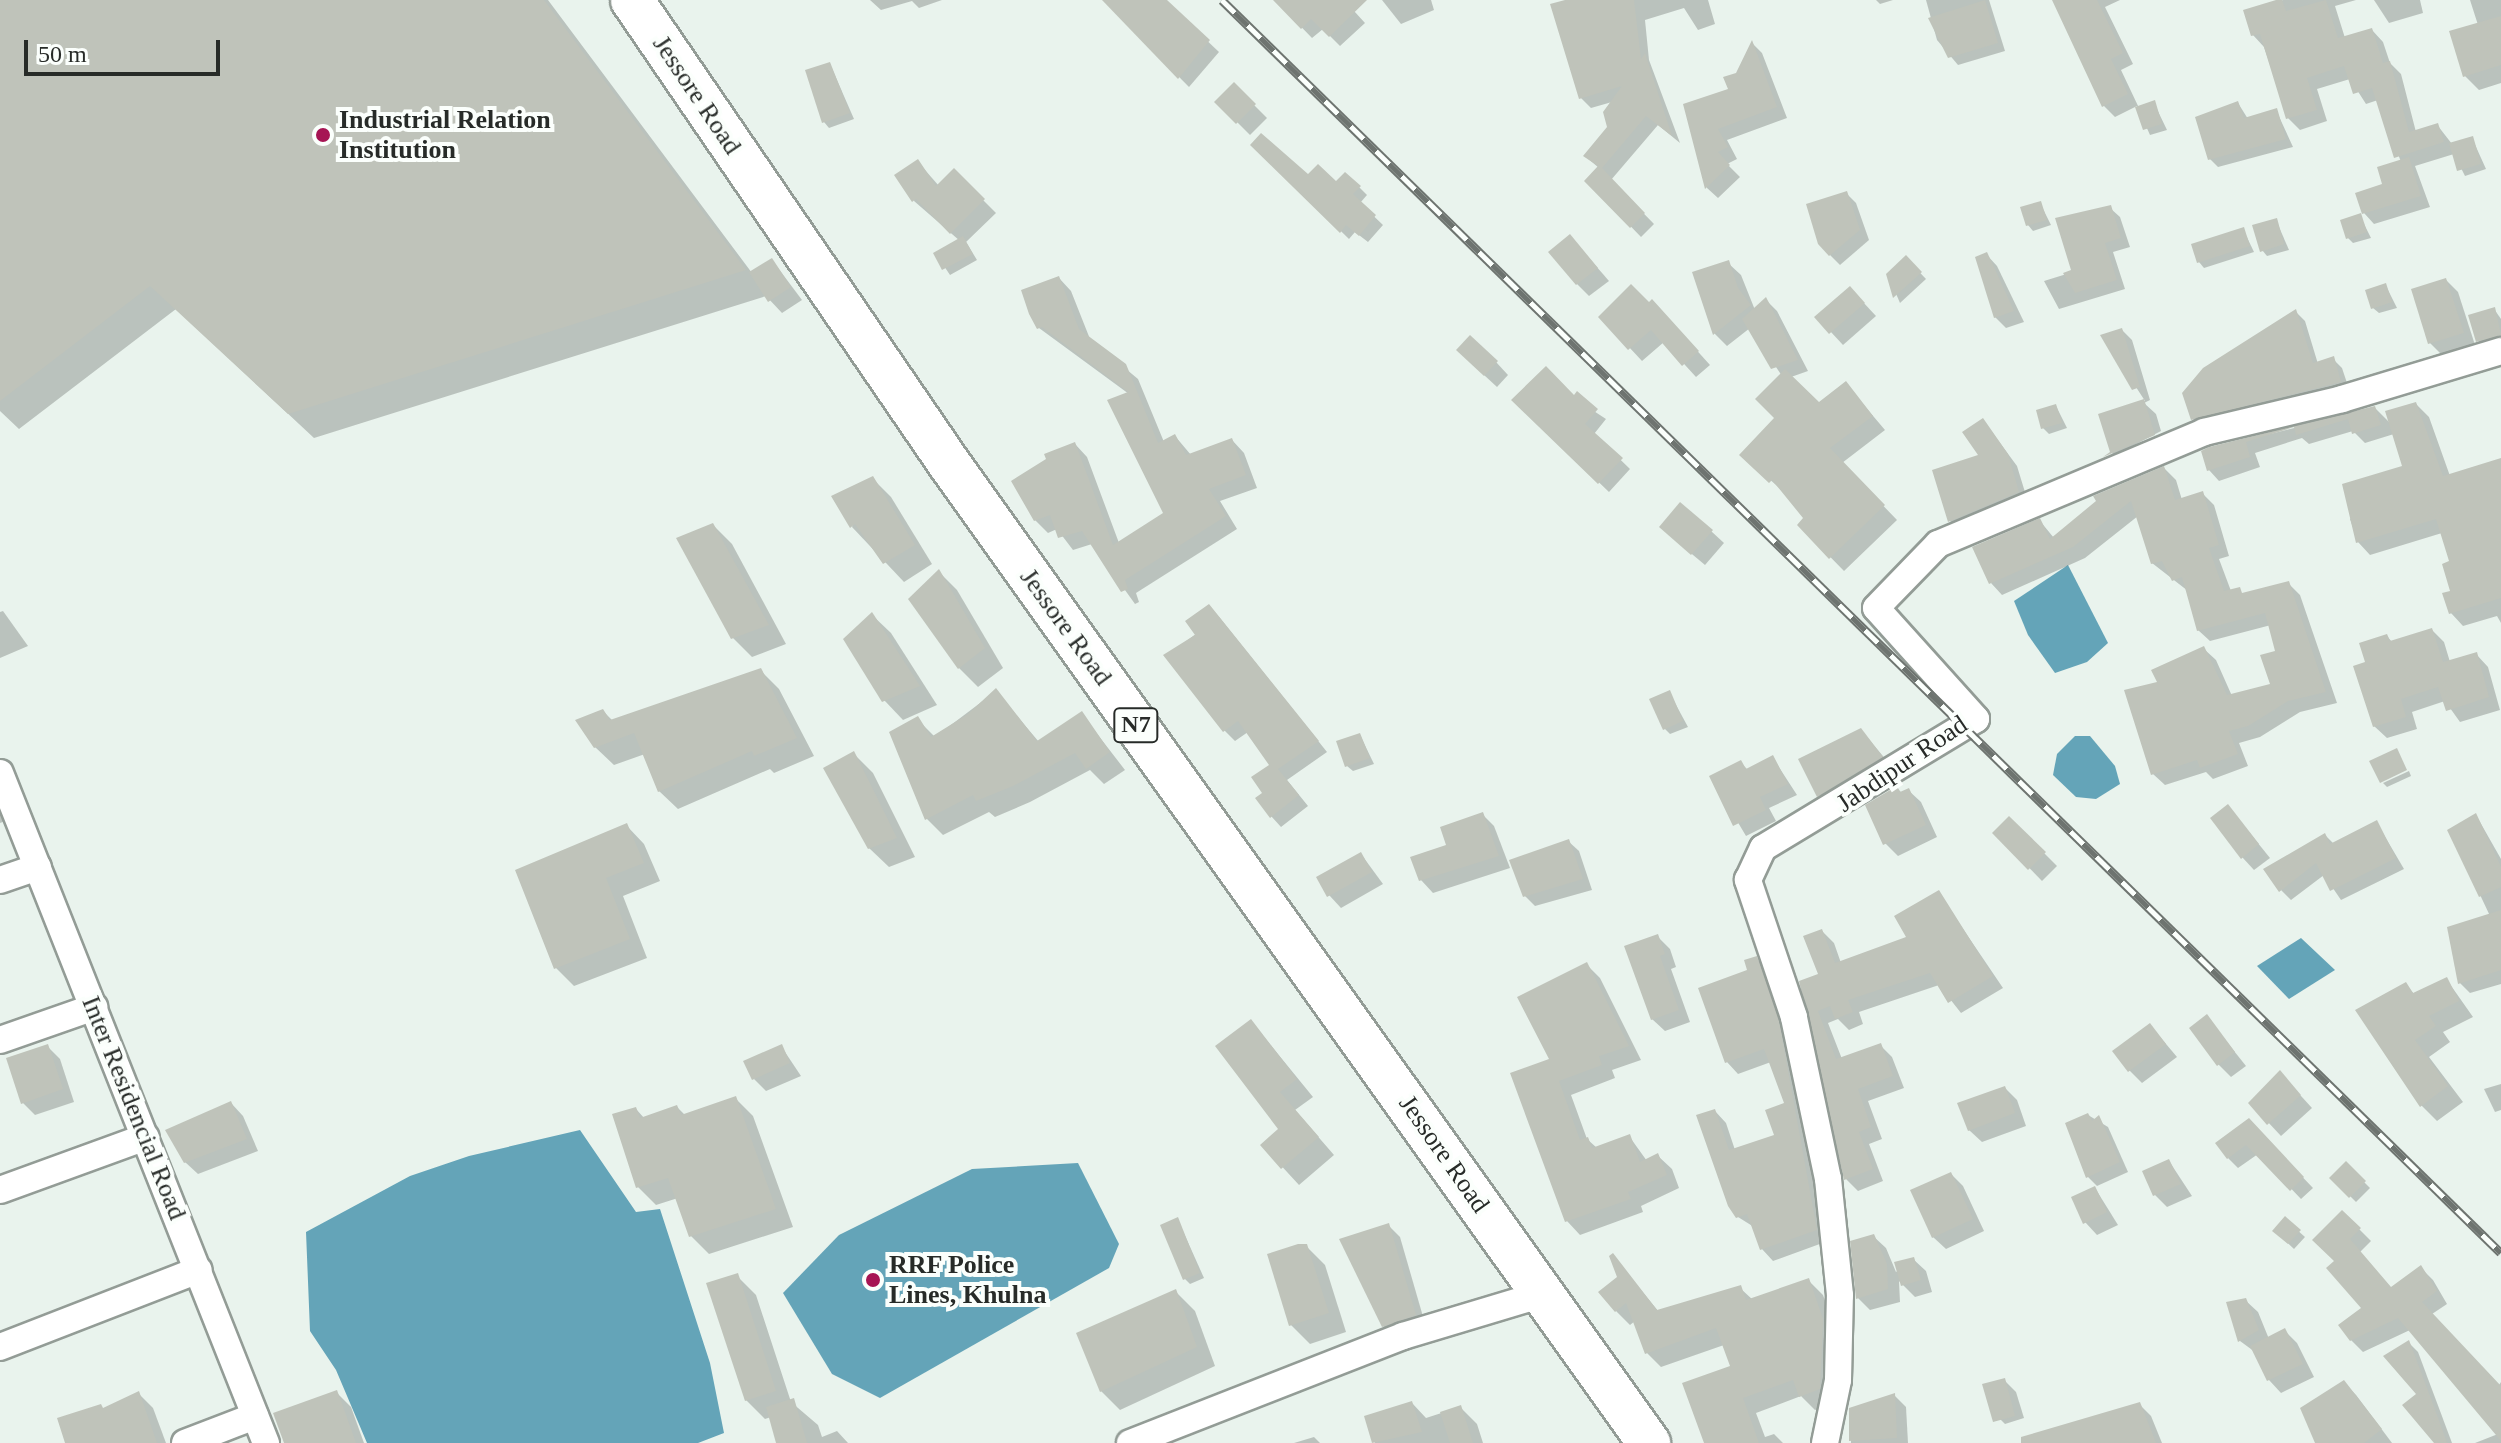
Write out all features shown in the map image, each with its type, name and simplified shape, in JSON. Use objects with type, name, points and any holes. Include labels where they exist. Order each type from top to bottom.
[{"type":"highway","name":"Jessore Road","points":[[632,0],[948,462],[1649,1443]]},
{"type":"street","name":"Jabdipur Road","points":[[1825,1443],[1838,1380],[1840,1295],[1828,1179],[1794,1017],[1748,880],[1763,848],[1976,719],[1876,608],[1938,544],[2204,432],[2342,399],[2501,351]]},
{"type":"street","name":"Inter Residencial Road","points":[[0,773],[266,1443]]},
{"type":"street","points":[[0,880],[38,867]]},
{"type":"street","points":[[0,1040],[94,1007]]},
{"type":"street","points":[[0,1190],[146,1137]]},
{"type":"street","points":[[0,1347],[199,1270]]},
{"type":"street","points":[[1130,1443],[1403,1336],[1543,1294]]},
{"type":"street","points":[[185,1443],[255,1416]]},
{"type":"water","points":[[2068,565],[2108,643],[2087,662],[2055,673],[2028,635],[2014,601]]},
{"type":"water","points":[[2075,736],[2090,736],[2115,766],[2120,784],[2096,799],[2076,797],[2053,775],[2057,754]]},
{"type":"water","points":[[2301,938],[2335,970],[2289,999],[2257,966]]},
{"type":"water","points":[[580,1130],[636,1212],[660,1209],[710,1363],[724,1433],[698,1443],[367,1443],[336,1370],[310,1331],[306,1232],[410,1176],[469,1156]]},
{"type":"water","points":[[1078,1163],[1119,1244],[1109,1268],[880,1398],[832,1374],[783,1293],[839,1235],[972,1169]]},
{"type":"building","name":"Industrial Relation Institution","points":[[0,0],[544,0],[746,270],[288,414],[150,286],[0,401]]},
{"type":"building","points":[[1102,0],[1167,0],[1210,40],[1178,79]]},
{"type":"building","points":[[1273,0],[1367,0],[1329,37],[1311,19],[1301,29]]},
{"type":"building","points":[[1565,0],[1634,0],[1641,59],[1645,53],[1672,136],[1646,116],[1602,168],[1645,213],[1630,228],[1584,181],[1598,166],[1583,156],[1607,127],[1603,112],[1622,86],[1579,99],[1550,4]]},
{"type":"building","points":[[1985,0],[1998,43],[1948,58],[1928,18]]},
{"type":"building","points":[[2052,0],[2097,0],[2123,53],[2111,59],[2128,94],[2102,107]]},
{"type":"building","points":[[2282,0],[2286,11],[2326,0],[2338,38],[2372,28],[2383,63],[2390,61],[2409,132],[2438,123],[2444,142],[2394,158],[2372,88],[2353,94],[2344,66],[2307,78],[2317,110],[2286,119],[2260,34],[2251,36],[2243,10]]},
{"type":"building","points":[[2501,16],[2501,65],[2463,77],[2449,31]]},
{"type":"building","points":[[1752,40],[1777,107],[1718,129],[1728,147],[1718,152],[1730,165],[1705,189],[1683,104],[1728,89],[1723,77],[1736,73]]},
{"type":"building","points":[[830,62],[850,113],[822,123],[805,70]]},
{"type":"building","points":[[1234,82],[1256,104],[1236,124],[1214,102]]},
{"type":"building","points":[[2155,100],[2162,124],[2143,130],[2135,107]]},
{"type":"building","points":[[2238,101],[2244,118],[2277,108],[2286,139],[2208,160],[2195,117]]},
{"type":"building","points":[[1261,133],[1308,174],[1318,164],[1336,181],[1345,172],[1361,186],[1353,194],[1376,215],[1359,236],[1346,225],[1340,233],[1250,145]]},
{"type":"building","points":[[2473,136],[2481,164],[2457,171],[2449,143]]},
{"type":"building","points":[[2409,157],[2421,196],[2362,214],[2355,193],[2382,184],[2377,167]]},
{"type":"building","points":[[918,159],[936,186],[954,168],[985,199],[950,234],[916,199],[912,202],[894,175]]},
{"type":"building","points":[[1847,191],[1860,230],[1829,256],[1818,244],[1806,204]]},
{"type":"building","points":[[2041,201],[2047,220],[2026,226],[2020,207]]},
{"type":"building","points":[[2111,205],[2121,238],[2105,243],[2117,280],[2075,293],[2063,273],[2071,270],[2055,218]]},
{"type":"building","points":[[2361,213],[2367,232],[2346,239],[2340,220]]},
{"type":"building","points":[[2277,218],[2284,244],[2260,252],[2252,225]]},
{"type":"building","points":[[2244,227],[2250,246],[2197,263],[2191,244]]},
{"type":"building","points":[[1570,234],[1598,268],[1576,285],[1548,252]]},
{"type":"building","points":[[963,236],[973,254],[942,270],[933,253]]},
{"type":"building","points":[[1987,252],[2014,311],[1994,318],[1975,257]]},
{"type":"building","points":[[1906,255],[1922,272],[1893,298],[1886,274]]},
{"type":"building","points":[[772,258],[791,287],[768,302],[749,272]]},
{"type":"building","points":[[1729,260],[1738,288],[1751,305],[1713,335],[1692,272]]},
{"type":"building","points":[[1059,276],[1079,329],[1126,364],[1158,443],[1175,434],[1186,455],[1232,438],[1246,475],[1209,489],[1226,516],[1125,580],[1128,589],[1121,592],[1082,531],[1058,538],[1050,515],[1034,521],[1011,481],[1046,459],[1044,454],[1075,442],[1113,545],[1163,513],[1107,400],[1128,392],[1042,327],[1037,329],[1029,314],[1021,290]]},
{"type":"building","points":[[2446,278],[2464,333],[2428,344],[2411,289]]},
{"type":"building","points":[[2386,283],[2392,302],[2371,309],[2365,290]]},
{"type":"building","points":[[1631,284],[1649,302],[1652,299],[1699,351],[1682,366],[1651,330],[1628,350],[1598,317]]},
{"type":"building","points":[[1850,286],[1865,303],[1829,334],[1814,317]]},
{"type":"building","points":[[1766,297],[1798,360],[1771,369],[1742,319]]},
{"type":"building","points":[[2495,307],[2501,335],[2476,342],[2468,315]]},
{"type":"building","points":[[2296,309],[2313,363],[2334,356],[2341,382],[2191,420],[2182,393],[2203,368]]},
{"type":"building","points":[[2122,328],[2140,387],[2132,390],[2100,335]]},
{"type":"building","points":[[1470,335],[1498,361],[1484,376],[1456,350]]},
{"type":"building","points":[[1546,366],[1574,395],[1577,391],[1598,409],[1585,424],[1623,458],[1598,484],[1511,400]]},
{"type":"building","points":[[1785,369],[1819,402],[1846,381],[1873,416],[1830,448],[1885,505],[1829,559],[1797,525],[1803,518],[1772,480],[1769,483],[1739,455],[1774,418],[1755,399]]},
{"type":"building","points":[[2144,399],[2155,435],[2103,457],[2110,452],[2098,414]]},
{"type":"building","points":[[2416,402],[2443,476],[2501,458],[2501,598],[2449,614],[2442,593],[2450,591],[2442,564],[2449,561],[2436,519],[2356,543],[2342,484],[2402,466],[2385,411]]},
{"type":"building","points":[[2056,404],[2062,423],[2041,429],[2036,410]]},
{"type":"building","points":[[2375,406],[2381,425],[2352,434],[2348,419],[2296,435],[2294,427],[2246,442],[2250,457],[2207,471],[2201,451],[2209,447]]},
{"type":"building","points":[[1983,418],[2008,454],[2019,492],[1948,522],[1932,470],[1978,455],[1962,432]]},
{"type":"building","points":[[2164,466],[2175,500],[2203,491],[2219,545],[2209,548],[2224,591],[2240,587],[2242,593],[2289,581],[2326,692],[2288,701],[2248,726],[2229,731],[2238,754],[2200,768],[2197,760],[2151,775],[2124,690],[2157,682],[2151,670],[2204,646],[2227,695],[2270,684],[2260,655],[2275,651],[2265,613],[2197,631],[2182,577],[2172,581],[2162,561],[2151,564],[2131,501],[2073,547],[1989,584],[1972,547],[2040,518],[2050,539],[2096,501],[2093,496]]},
{"type":"building","points":[[873,476],[915,545],[883,564],[855,524],[850,528],[831,496]]},
{"type":"building","points":[[1680,502],[1713,530],[1691,555],[1659,527]]},
{"type":"building","points":[[713,523],[769,625],[731,639],[676,538]]},
{"type":"building","points":[[939,569],[985,648],[958,669],[908,599]]},
{"type":"building","points":[[1209,604],[1319,741],[1278,769],[1299,795],[1270,818],[1255,798],[1262,793],[1251,777],[1269,765],[1238,721],[1223,732],[1163,655],[1195,635],[1185,621]]},
{"type":"building","points":[[872,612],[920,686],[882,702],[843,639]]},
{"type":"building","points":[[2432,628],[2443,662],[2477,652],[2489,697],[2446,711],[2438,687],[2401,699],[2406,717],[2373,727],[2353,666],[2365,662],[2359,643],[2387,634],[2390,641]]},
{"type":"building","points":[[761,668],[797,738],[754,756],[752,751],[658,792],[634,733],[594,748],[575,720],[603,709],[610,720]]},
{"type":"building","points":[[996,688],[1037,741],[1082,711],[1110,752],[1086,769],[1075,753],[1013,786],[976,801],[973,795],[925,820],[889,732],[918,716],[931,737],[968,714]]},
{"type":"building","points":[[1670,690],[1683,721],[1663,730],[1649,699]]},
{"type":"building","points":[[1861,728],[1883,757],[1817,797],[1798,759]]},
{"type":"building","points":[[1360,733],[1370,758],[1345,767],[1336,741]]},
{"type":"building","points":[[2397,748],[2407,770],[2380,783],[2369,761]]},
{"type":"building","points":[[854,751],[897,838],[868,849],[823,768]]},
{"type":"building","points":[[1773,755],[1788,784],[1760,797],[1766,810],[1733,826],[1709,776],[1741,760],[1746,769]]},
{"type":"building","points":[[1897,786],[1900,792],[1909,788],[1926,825],[1883,845],[1865,805]]},
{"type":"building","points":[[2228,804],[2259,844],[2241,859],[2210,818]]},
{"type":"building","points":[[1483,812],[1499,856],[1419,881],[1410,857],[1446,845],[1440,827]]},
{"type":"building","points":[[2476,813],[2501,867],[2501,887],[2479,897],[2447,830]]},
{"type":"building","points":[[2009,816],[2046,852],[2028,870],[1992,833]]},
{"type":"building","points":[[2377,820],[2396,858],[2330,891],[2316,863],[2279,892],[2263,869],[2325,833],[2330,844]]},
{"type":"building","points":[[627,823],[644,863],[606,878],[630,939],[554,969],[515,870]]},
{"type":"building","points":[[1569,839],[1583,879],[1523,897],[1509,860]]},
{"type":"building","points":[[1361,852],[1372,872],[1327,897],[1316,877]]},
{"type":"building","points":[[1939,890],[1993,976],[1948,1003],[1930,973],[1848,1000],[1853,1012],[1835,1019],[1830,1006],[1818,1011],[1836,1059],[1881,1043],[1893,1076],[1858,1089],[1871,1127],[1859,1132],[1873,1169],[1844,1180],[1799,981],[1818,974],[1803,936],[1822,929],[1835,963],[1906,937],[1894,916]]},
{"type":"building","points":[[2501,910],[2501,970],[2458,984],[2447,927]]},
{"type":"building","points":[[1658,934],[1665,954],[1660,956],[1679,1010],[1651,1020],[1624,946]]},
{"type":"building","points":[[1757,956],[1779,1021],[1817,1230],[1760,1250],[1747,1214],[1736,1218],[1728,1206],[1696,1115],[1715,1109],[1729,1150],[1774,1135],[1765,1110],[1784,1103],[1764,1049],[1725,1063],[1698,988],[1747,970],[1744,960]]},
{"type":"building","points":[[1587,962],[1629,1046],[1599,1056],[1602,1065],[1559,1081],[1580,1140],[1588,1137],[1592,1148],[1630,1134],[1640,1162],[1658,1153],[1667,1175],[1628,1192],[1631,1199],[1565,1222],[1510,1073],[1549,1059],[1517,997]]},
{"type":"building","points":[[2447,977],[2459,1001],[2429,1016],[2436,1026],[2415,1040],[2448,1086],[2420,1107],[2355,1010],[2406,982],[2413,993]]},
{"type":"building","points":[[2207,1014],[2235,1052],[2217,1066],[2189,1028]]},
{"type":"building","points":[[1251,1019],[1297,1079],[1280,1092],[1319,1137],[1281,1169],[1260,1145],[1278,1129],[1215,1046]]},
{"type":"building","points":[[2150,1023],[2166,1044],[2128,1072],[2112,1051]]},
{"type":"building","points":[[48,1044],[63,1089],[21,1104],[6,1058]]},
{"type":"building","points":[[782,1044],[790,1063],[752,1080],[743,1061]]},
{"type":"building","points":[[2280,1070],[2301,1095],[2267,1125],[2248,1103]]},
{"type":"building","points":[[2005,1086],[2015,1113],[1968,1131],[1957,1103]]},
{"type":"building","points":[[736,1096],[776,1209],[689,1237],[668,1178],[636,1188],[612,1114],[636,1107],[640,1118],[677,1105],[681,1115]]},
{"type":"building","points":[[231,1101],[247,1139],[184,1163],[165,1130]]},
{"type":"building","points":[[2088,1113],[2092,1121],[2099,1115],[2120,1162],[2086,1178],[2065,1123]]},
{"type":"building","points":[[2249,1118],[2304,1177],[2290,1191],[2246,1145],[2227,1159],[2215,1143]]},
{"type":"building","points":[[2169,1159],[2181,1184],[2153,1196],[2142,1171]]},
{"type":"building","points":[[2346,1161],[2366,1181],[2349,1198],[2329,1178]]},
{"type":"building","points":[[1951,1172],[1973,1219],[1932,1238],[1910,1190]]},
{"type":"building","points":[[2095,1186],[2107,1212],[2083,1224],[2071,1197]]},
{"type":"building","points":[[2342,1210],[2361,1228],[2350,1239],[2391,1287],[2421,1265],[2437,1291],[2422,1302],[2501,1386],[2501,1441],[2398,1318],[2350,1341],[2338,1325],[2361,1308],[2326,1268],[2334,1261],[2312,1240]]},
{"type":"building","points":[[2285,1216],[2301,1230],[2288,1244],[2272,1231]]},
{"type":"building","points":[[1178,1217],[1200,1273],[1183,1280],[1160,1225]]},
{"type":"building","points":[[1389,1223],[1416,1315],[1382,1327],[1339,1239]]},
{"type":"building","points":[[1874,1234],[1887,1264],[1888,1289],[1856,1299],[1850,1241]]},
{"type":"building","points":[[1307,1244],[1329,1313],[1289,1326],[1267,1254]]},
{"type":"building","points":[[1613,1253],[1657,1310],[1741,1285],[1746,1300],[1809,1278],[1823,1319],[1820,1389],[1799,1397],[1793,1380],[1743,1398],[1759,1443],[1704,1443],[1682,1383],[1730,1366],[1716,1328],[1645,1354],[1626,1303],[1615,1312],[1598,1292],[1617,1277],[1609,1256]]},
{"type":"building","points":[[1914,1257],[1921,1280],[1901,1286],[1894,1262]]},
{"type":"building","points":[[738,1273],[776,1391],[745,1401],[706,1283]]},
{"type":"building","points":[[1176,1289],[1197,1347],[1100,1392],[1076,1333]]},
{"type":"building","points":[[2246,1298],[2259,1330],[2238,1342],[2226,1302]]},
{"type":"building","points":[[2285,1328],[2303,1364],[2267,1381],[2250,1346]]},
{"type":"building","points":[[2409,1340],[2447,1443],[2434,1443],[2402,1405],[2416,1394],[2383,1356]]},
{"type":"building","points":[[2005,1378],[2015,1416],[1993,1422],[1982,1384]]},
{"type":"building","points":[[2344,1380],[2382,1429],[2364,1443],[2315,1443],[2300,1408]]},
{"type":"building","points":[[337,1390],[356,1443],[284,1443],[273,1413]]},
{"type":"building","points":[[139,1391],[157,1443],[65,1443],[57,1418],[101,1404],[103,1408]]},
{"type":"building","points":[[1895,1393],[1897,1438],[1849,1441],[1849,1408]]},
{"type":"building","points":[[794,1398],[807,1443],[776,1443],[766,1407]]},
{"type":"building","points":[[1412,1401],[1422,1432],[1372,1443],[1364,1416]]},
{"type":"building","points":[[2140,1402],[2156,1443],[2021,1443],[2021,1437]]},
{"type":"building","points":[[1461,1405],[1473,1443],[1450,1443],[1440,1412]]},
{"type":"railway","points":[[1222,0],[2501,1253]]},
{"type":"place","name":"Industrial Relation Institution","points":[[323,135]]},
{"type":"place","name":"RRF Police Lines, Khulna","points":[[873,1280]]}]
